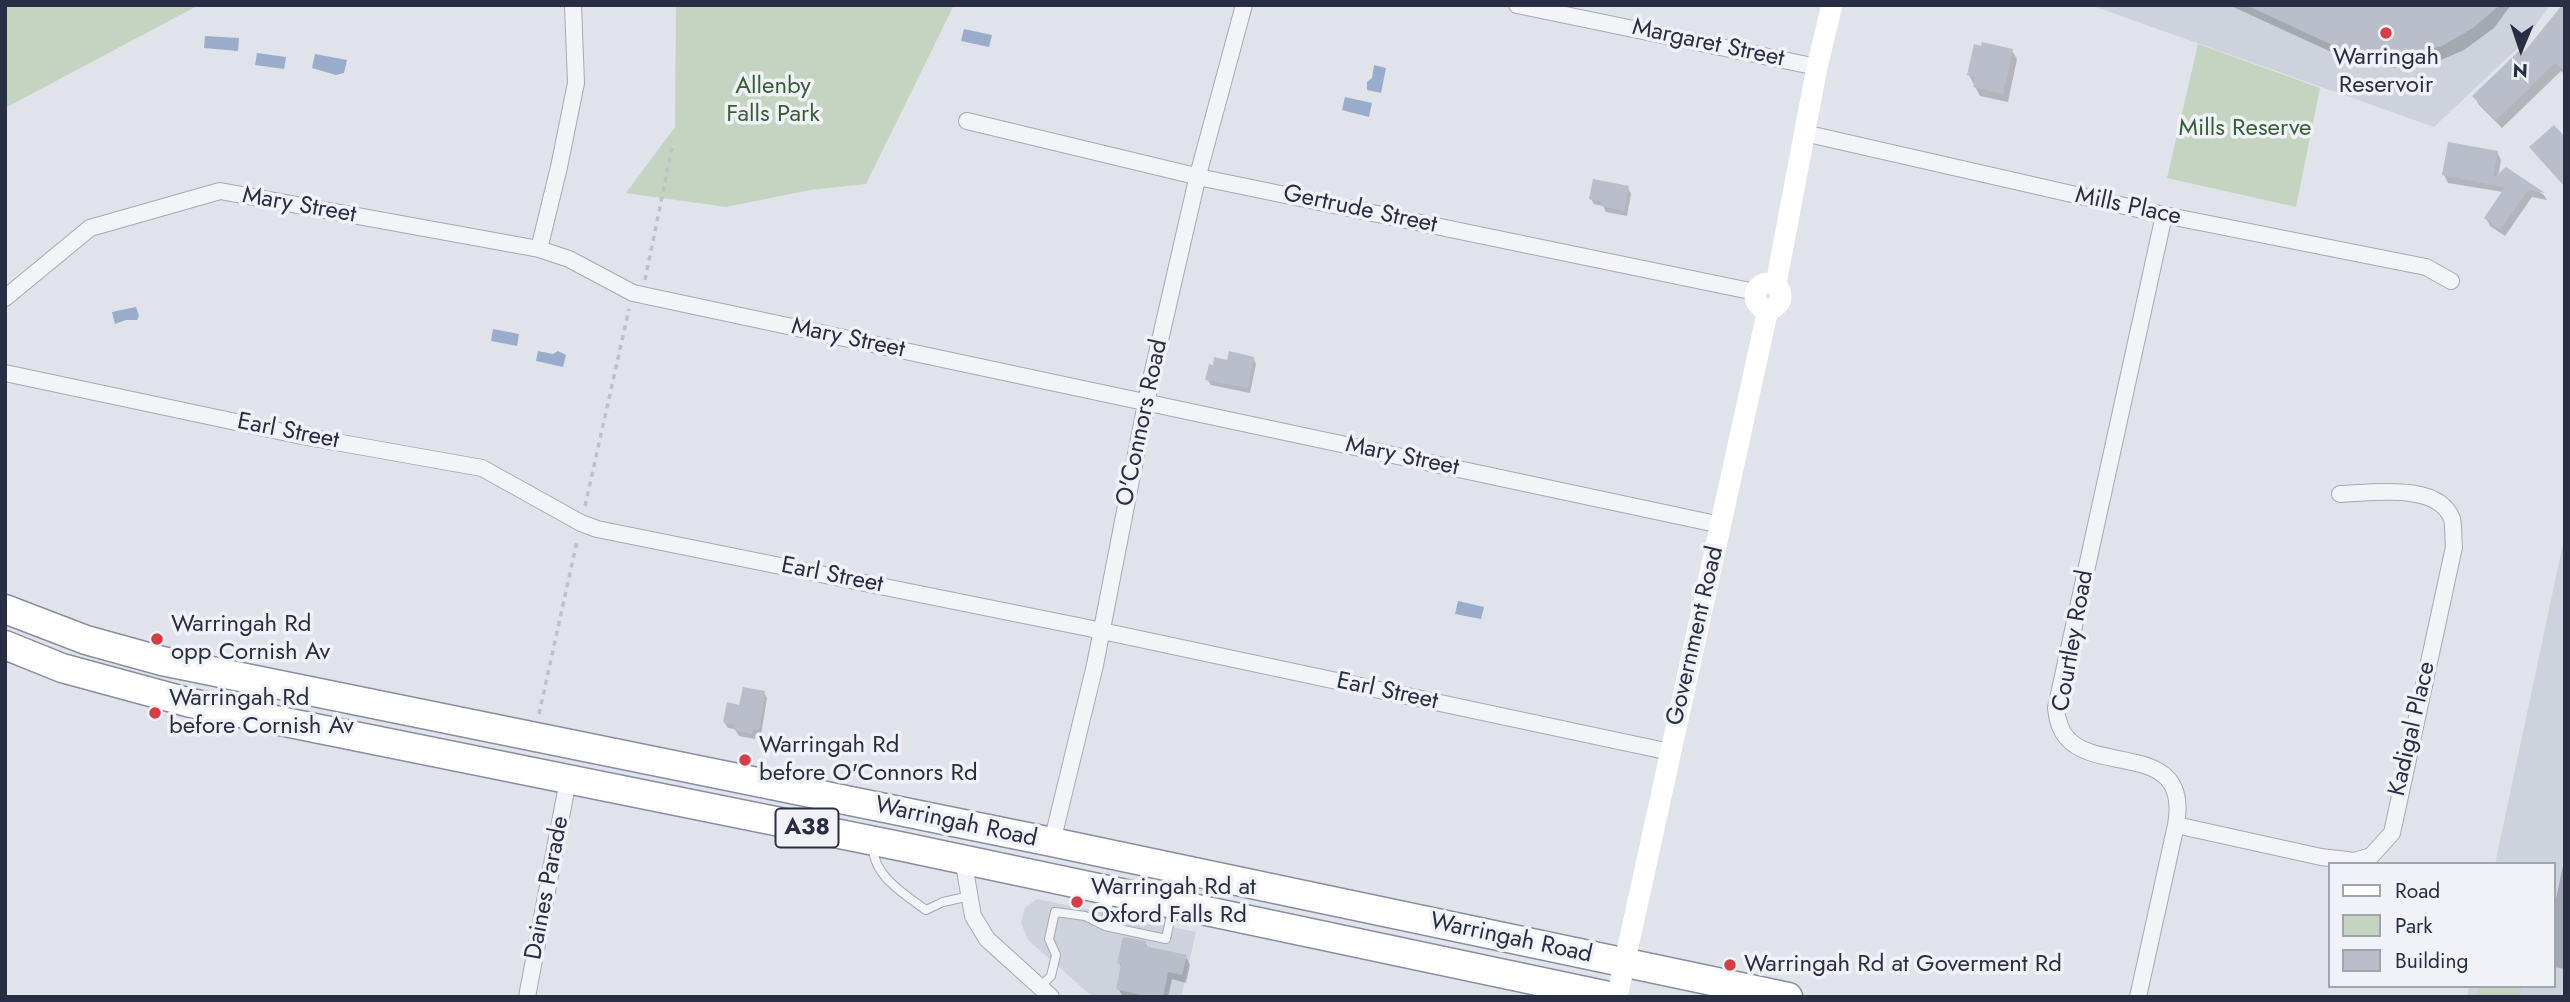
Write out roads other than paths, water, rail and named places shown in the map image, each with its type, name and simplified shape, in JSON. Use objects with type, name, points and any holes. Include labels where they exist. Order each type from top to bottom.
[{"type":"highway","name":"Warringah Road","points":[[5,609],[76,637],[162,661],[1052,842],[1788,997]]},
{"type":"highway","name":"Warringah Road","points":[[13,650],[74,672],[191,703],[963,859],[1615,997]]},
{"type":"street","points":[[539,249],[576,83],[572,5]]},
{"type":"street","name":"O'Connors Road","points":[[1052,842],[1095,665],[1147,403],[1198,175],[1244,5]]},
{"type":"street","name":"Margaret Street","points":[[1517,5],[1817,67]]},
{"type":"street","points":[[1776,284],[1817,67],[1832,5]]},
{"type":"street","name":"Gertrude Street","points":[[967,121],[1198,175],[1755,292]]},
{"type":"street","name":"Mills Place","points":[[1804,133],[2164,215],[2426,267],[2451,281]]},
{"type":"street","name":"Mary Street","points":[[5,298],[90,228],[220,191],[539,249],[569,259],[633,293],[1721,524]]},
{"type":"street","name":"Courtley Road","points":[[2138,997],[2176,825],[2178,810],[2175,795],[2168,780],[2152,767],[2080,748],[2067,739],[2060,727],[2056,708],[2164,215]]},
{"type":"street","points":[[1763,283],[1776,284],[1781,289],[1782,296],[1775,308],[1768,309],[1758,304],[1755,292],[1763,283]]},
{"type":"street","name":"Government Road","points":[[1615,997],[1768,309]]},
{"type":"street","name":"Earl Street","points":[[5,373],[302,436],[482,468],[581,523],[597,529],[1100,631],[1670,752]]},
{"type":"street","name":"Kadigal Place","points":[[2176,825],[2321,857],[2355,861],[2371,856],[2392,833],[2454,547],[2452,519],[2442,506],[2427,495],[2340,494]]},
{"type":"street","name":"Daines Parade","points":[[527,997],[568,780]]},
{"type":"street","points":[[963,859],[974,916],[987,939],[1046,992]]},
{"type":"lane","points":[[873,841],[874,859],[895,887],[926,910],[970,895]]},
{"type":"lane","points":[[1105,926],[1111,890]]},
{"type":"lane","points":[[1046,992],[1056,955],[1049,939],[1055,912],[1085,916],[1105,926],[1166,939],[1174,904]]},
{"type":"water","points":[[964,29],[992,35],[989,47],[961,41]]},
{"type":"water","points":[[205,36],[239,38],[238,51],[204,48]]},
{"type":"water","points":[[257,53],[286,57],[284,69],[255,65]]},
{"type":"water","points":[[315,54],[347,60],[344,73],[336,75],[312,68]]},
{"type":"water","points":[[1374,65],[1386,68],[1381,93],[1367,90],[1367,82],[1372,78]]},
{"type":"water","points":[[1345,97],[1372,103],[1369,117],[1342,110]]},
{"type":"water","points":[[136,307],[139,316],[137,320],[115,324],[112,312]]},
{"type":"water","points":[[493,329],[519,334],[517,346],[491,341]]},
{"type":"water","points":[[538,351],[553,354],[558,351],[566,355],[563,367],[536,361]]},
{"type":"water","points":[[1458,601],[1484,607],[1481,619],[1455,614]]},
{"type":"place","name":"Warringah Reservoir","points":[[2386,33]]},
{"type":"place","name":"Warringah Rd opp Cornish Av","points":[[157,639]]},
{"type":"place","name":"Warringah Rd before Cornish Av","points":[[155,713]]},
{"type":"place","name":"Warringah Rd before O'Connors Rd","points":[[745,760]]},
{"type":"place","name":"Warringah Rd at Oxford Falls Rd","points":[[1077,902]]},
{"type":"place","name":"Warringah Rd at Goverment Rd","points":[[1730,965]]},
{"type":"park label","name":"Allenby Falls Park","points":[[773,101]]},
{"type":"park label","name":"Mills Reserve","points":[[2245,129]]}]
